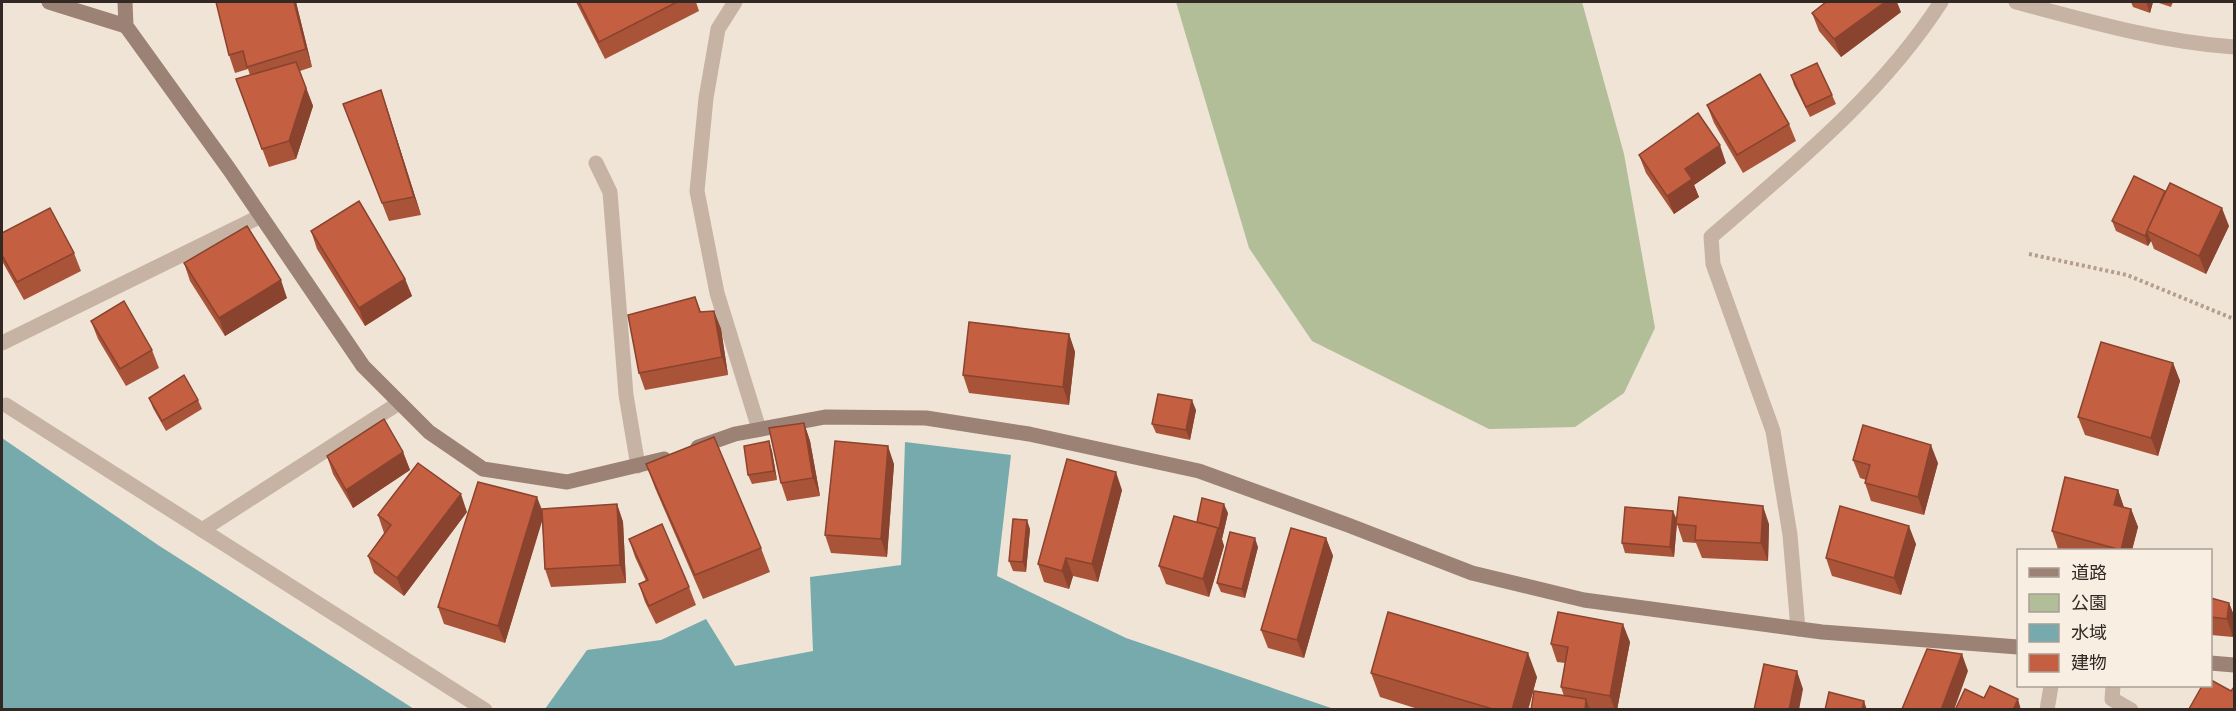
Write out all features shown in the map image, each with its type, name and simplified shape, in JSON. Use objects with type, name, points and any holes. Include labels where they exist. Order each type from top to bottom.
[{"type":"street","points":[[50,2],[126,26]]},
{"type":"street","points":[[125,2],[126,26],[261,216],[363,366],[429,432],[483,469],[567,482],[638,466],[735,434],[825,417],[926,418],[1029,434],[1199,471],[1472,573],[1584,600],[1798,629],[2017,647]]},
{"type":"street","points":[[735,2],[718,29],[706,98],[697,191],[717,293],[759,429]]},
{"type":"street","points":[[1798,629],[1790,535],[1773,431],[1713,264],[1711,237],[1797,163],[1876,87],[1921,33],[1941,2]]},
{"type":"street","points":[[2016,2],[2084,20],[2193,44],[2235,47]]},
{"type":"street","points":[[596,163],[610,192],[626,395],[638,466]]},
{"type":"street","points":[[2,343],[261,216]]},
{"type":"street","points":[[201,530],[399,403]]},
{"type":"street","points":[[6,405],[485,710]]},
{"type":"street","points":[[2212,663],[2235,665]]},
{"type":"street","points":[[2048,710],[2051,687]]},
{"type":"street","points":[[2113,687],[2112,699],[2131,710]]},
{"type":"path","points":[[2029,254],[2127,275],[2235,319]]},
{"type":"green space","points":[[1176,2],[1582,2],[1624,154],[1655,328],[1624,393],[1575,427],[1489,429],[1312,341],[1249,248]]},
{"type":"water","points":[[2,438],[158,545],[414,709],[2,709]]},
{"type":"water","points":[[905,442],[1011,455],[997,576],[1126,638],[1334,709],[545,709],[587,650],[661,640],[706,619],[735,666],[813,651],[810,577],[901,565]]},
{"type":"building","points":[[216,2],[294,2],[306,49],[247,67],[243,51],[229,55]]},
{"type":"building","points":[[579,2],[677,2],[599,42]]},
{"type":"building","points":[[1826,2],[1885,2],[1834,39],[1812,13]]},
{"type":"building","points":[[296,62],[306,88],[289,141],[262,149],[236,79]]},
{"type":"building","points":[[1817,63],[1832,95],[1806,107],[1791,75]]},
{"type":"building","points":[[1760,74],[1789,124],[1737,155],[1707,105]]},
{"type":"building","points":[[381,90],[414,197],[382,203],[343,104]]},
{"type":"building","points":[[1698,113],[1720,145],[1685,169],[1692,179],[1667,196],[1639,155]]},
{"type":"building","points":[[2134,176],[2165,191],[2145,236],[2112,221]]},
{"type":"building","points":[[2170,183],[2222,208],[2199,256],[2147,231]]},
{"type":"building","points":[[359,201],[405,279],[359,308],[311,231]]},
{"type":"building","points":[[50,208],[74,253],[17,282],[2,255],[2,233]]},
{"type":"building","points":[[247,226],[281,280],[219,318],[184,263]]},
{"type":"building","points":[[695,297],[700,312],[714,311],[722,357],[639,373],[628,315]]},
{"type":"building","points":[[124,301],[152,350],[120,369],[91,321]]},
{"type":"building","points":[[969,322],[1069,334],[1063,387],[963,375]]},
{"type":"building","points":[[2101,342],[2173,363],[2151,438],[2078,417]]},
{"type":"building","points":[[184,375],[198,400],[162,421],[149,398]]},
{"type":"building","points":[[1158,394],[1192,400],[1186,430],[1152,424]]},
{"type":"building","points":[[384,419],[403,452],[346,490],[327,456]]},
{"type":"building","points":[[804,423],[813,478],[781,483],[769,428]]},
{"type":"building","points":[[1863,425],[1931,445],[1918,497],[1865,483],[1870,465],[1853,460]]},
{"type":"building","points":[[714,437],[761,548],[695,575],[646,464]]},
{"type":"building","points":[[769,441],[774,471],[748,475],[744,446]]},
{"type":"building","points":[[835,441],[888,446],[881,539],[825,535]]},
{"type":"building","points":[[1067,459],[1116,472],[1092,564],[1066,558],[1062,571],[1038,564]]},
{"type":"building","points":[[418,463],[461,494],[397,578],[368,556],[391,525],[378,515]]},
{"type":"building","points":[[2065,477],[2118,490],[2114,505],[2131,509],[2121,549],[2052,531]]},
{"type":"building","points":[[478,482],[537,497],[498,626],[438,607]]},
{"type":"building","points":[[1679,497],[1763,506],[1761,543],[1695,540],[1696,526],[1676,524]]},
{"type":"building","points":[[1202,498],[1224,504],[1219,529],[1197,522]]},
{"type":"building","points":[[617,504],[620,565],[545,569],[542,509]]},
{"type":"building","points":[[1840,506],[1909,526],[1894,578],[1826,558]]},
{"type":"building","points":[[1625,507],[1673,511],[1670,547],[1622,543]]},
{"type":"building","points":[[1174,516],[1218,528],[1203,579],[1159,566]]},
{"type":"building","points":[[1013,519],[1027,520],[1023,562],[1009,561]]},
{"type":"building","points":[[662,524],[689,587],[649,606],[639,584],[648,580],[629,539]]},
{"type":"building","points":[[1291,528],[1326,538],[1297,640],[1261,630]]},
{"type":"building","points":[[1230,532],[1255,538],[1242,589],[1217,583]]},
{"type":"building","points":[[2212,598],[2229,603],[2227,619],[2212,617]]},
{"type":"building","points":[[1388,612],[1528,653],[1512,710],[1496,710],[1371,673]]},
{"type":"building","points":[[1558,612],[1623,624],[1610,696],[1561,687],[1568,647],[1551,644]]},
{"type":"building","points":[[1927,649],[1962,654],[1941,710],[1902,709]]},
{"type":"building","points":[[1764,664],[1797,671],[1789,710],[1754,710]]},
{"type":"building","points":[[2212,681],[2231,691],[2235,686],[2235,710],[2189,709],[2201,687],[2212,687]]},
{"type":"building","points":[[1990,686],[2018,699],[2013,710],[1955,710],[1965,689],[1984,698]]},
{"type":"building","points":[[1534,691],[1586,699],[1585,710],[1531,710]]},
{"type":"building","points":[[1829,692],[1864,701],[1862,710],[1825,710]]}]
